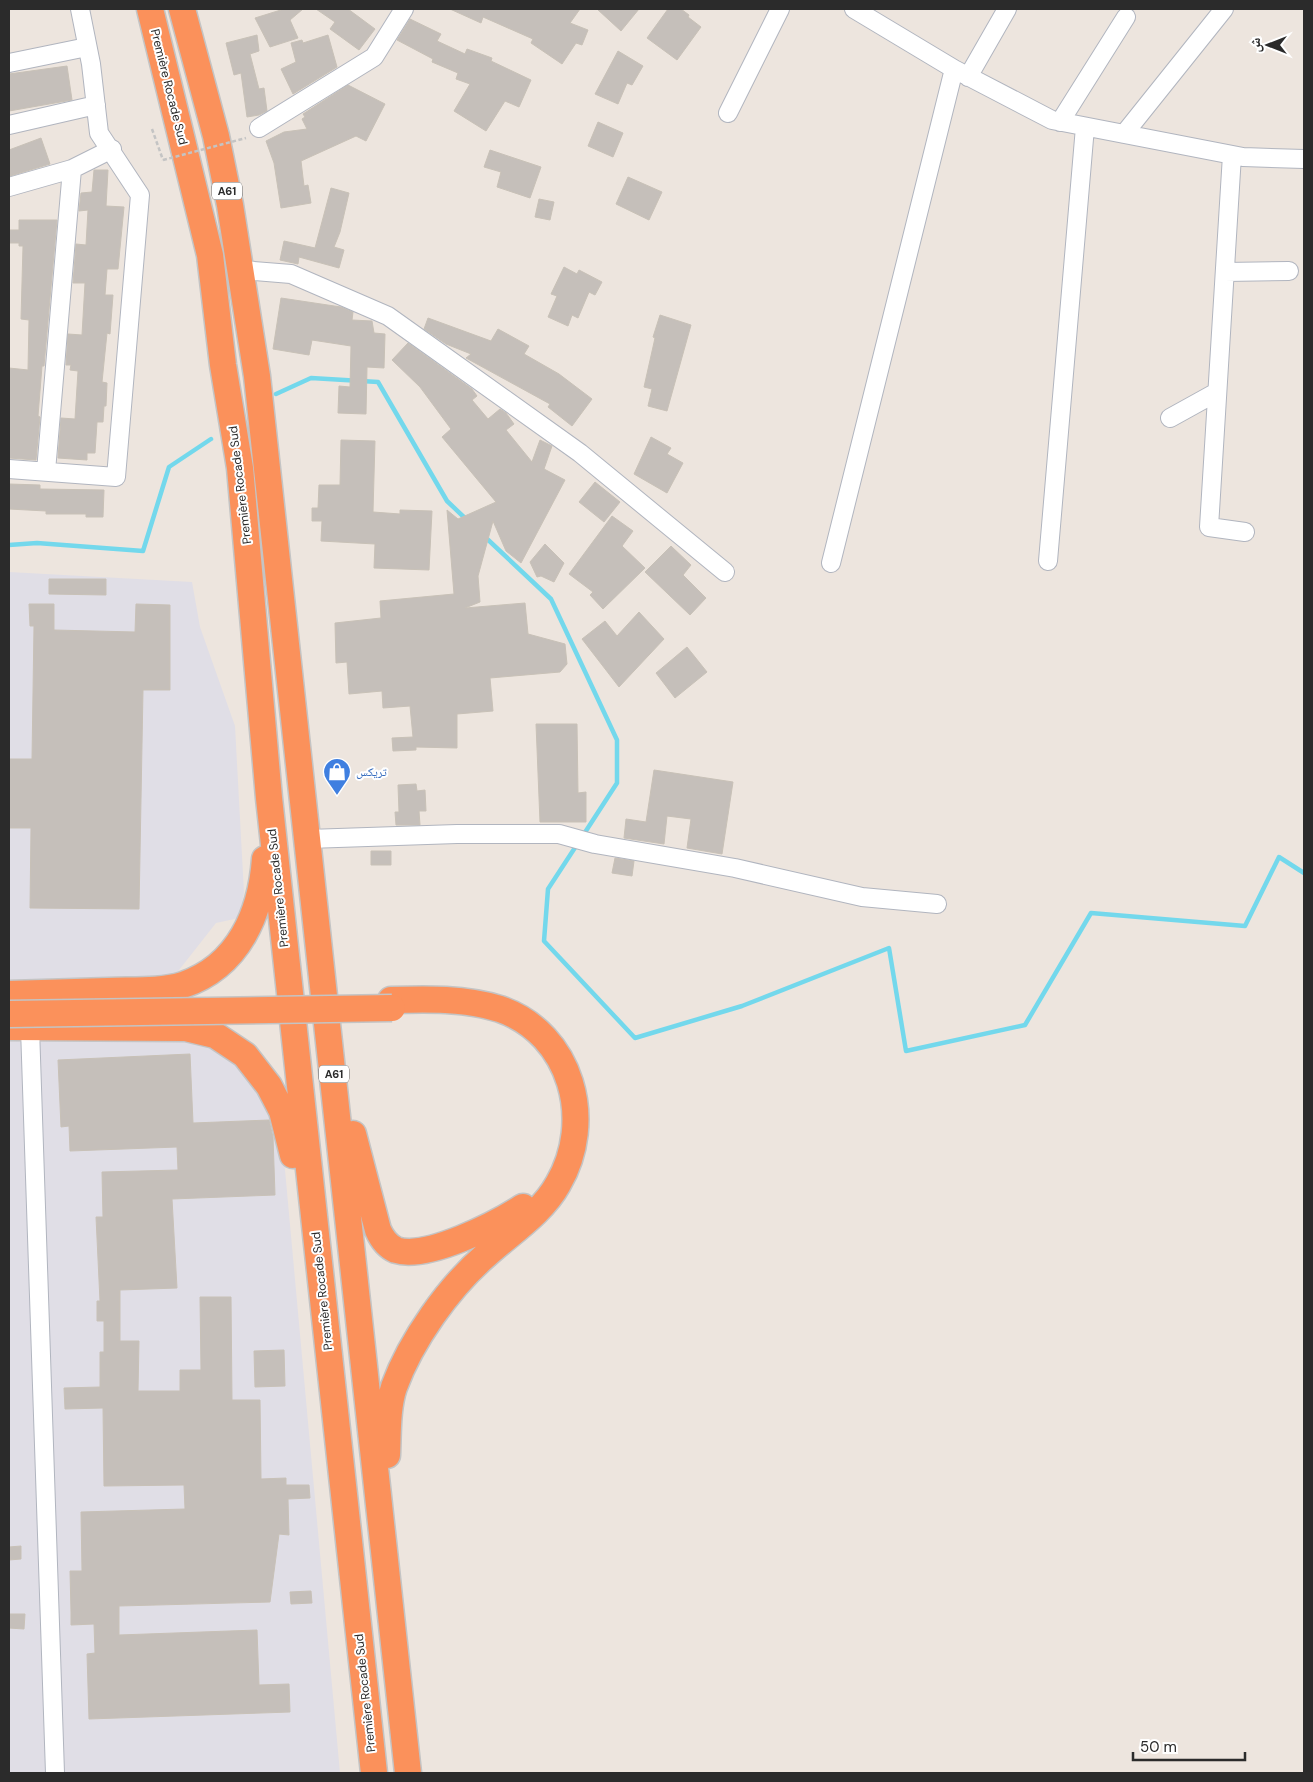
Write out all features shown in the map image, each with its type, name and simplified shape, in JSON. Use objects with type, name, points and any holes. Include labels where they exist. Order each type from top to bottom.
[{"type":"highway","name":"Première Rocade Sud","points":[[150,9],[210,255],[240,468],[269,798],[374,1773]]},
{"type":"highway","name":"A61","points":[[182,9],[216,136],[242,270],[267,464],[408,1773]]},
{"type":"highway","points":[[9,994],[167,988],[200,978],[214,968],[225,959],[243,936],[258,904],[263,883],[269,798]]},
{"type":"highway","points":[[16,1023],[392,1004],[429,999],[469,1002],[499,1009],[523,1020],[544,1037],[561,1059],[572,1084],[576,1113],[571,1156],[558,1185],[536,1212],[468,1270],[450,1292],[419,1338],[394,1388],[388,1423],[385,1560]]},
{"type":"highway","points":[[9,1005],[392,1004],[452,1008],[497,1016],[529,1034],[547,1052],[564,1086],[568,1127],[558,1167],[540,1194],[506,1218],[464,1238],[411,1251],[391,1247],[385,1242],[378,1230],[360,1159],[334,1078]]},
{"type":"highway","points":[[16,1023],[186,1028],[204,1031],[231,1044],[254,1064],[276,1098],[282,1111],[302,1182],[313,1208]]},
{"type":"street","points":[[9,469],[46,470],[116,477],[140,195],[119,164],[112,149],[99,133],[80,9]]},
{"type":"street","points":[[252,133],[374,58],[404,9]]},
{"type":"street","points":[[728,112],[780,9]]},
{"type":"street","points":[[854,9],[961,73],[1052,120],[1232,155],[1304,159]]},
{"type":"street","points":[[831,563],[961,73],[1008,9]]},
{"type":"street","points":[[1124,134],[1224,9]]},
{"type":"street","points":[[1060,122],[1126,17]]},
{"type":"street","points":[[9,63],[87,46]]},
{"type":"street","points":[[9,125],[96,105]]},
{"type":"street","points":[[1048,560],[1085,127]]},
{"type":"street","points":[[9,187],[72,169],[112,149]]},
{"type":"street","points":[[1232,155],[1209,527],[1245,532]]},
{"type":"street","points":[[46,470],[72,169]]},
{"type":"street","points":[[242,270],[291,274],[388,316],[580,453],[726,572]]},
{"type":"street","points":[[1224,272],[1290,271]]},
{"type":"street","points":[[1170,418],[1217,392]]},
{"type":"street","points":[[308,839],[457,834],[559,834],[595,844],[735,868],[862,897],[937,904]]},
{"type":"street","points":[[16,1023],[55,1773]]},
{"type":"path","points":[[152,130],[162,160],[252,133]]},
{"type":"shaded area","points":[[9,572],[192,582],[200,627],[235,726],[244,893],[239,918],[216,923],[179,970],[175,1020],[252,1073],[280,1115],[340,1773],[9,1773]]},
{"type":"building","points":[[284,9],[303,9],[290,20],[298,38],[270,47],[255,18]]},
{"type":"building","points":[[316,9],[348,9],[375,29],[359,50],[330,29],[335,22]]},
{"type":"building","points":[[450,9],[580,9],[570,23],[588,30],[582,45],[576,43],[562,64],[531,43],[533,39],[483,17],[481,23]]},
{"type":"building","points":[[597,9],[639,9],[621,31]]},
{"type":"building","points":[[668,9],[681,9],[701,27],[677,60],[647,38]]},
{"type":"building","points":[[410,19],[441,34],[437,41],[465,54],[467,49],[492,58],[491,61],[531,80],[519,107],[505,101],[486,131],[454,111],[470,84],[456,79],[458,73],[432,62],[433,59],[397,40]]},
{"type":"building","points":[[257,35],[259,51],[250,54],[259,89],[264,88],[267,111],[259,115],[247,117],[241,73],[234,75],[226,43]]},
{"type":"building","points":[[328,35],[337,67],[293,94],[281,69],[296,62],[291,43],[302,40],[303,43]]},
{"type":"building","points":[[618,51],[643,66],[632,85],[627,83],[618,104],[595,94]]},
{"type":"building","points":[[67,66],[72,100],[9,111],[9,74]]},
{"type":"building","points":[[348,85],[385,104],[366,141],[356,136],[301,161],[304,186],[308,185],[311,203],[281,208],[274,163],[266,141],[284,132],[307,129],[302,119],[305,117],[303,114]]},
{"type":"building","points":[[598,122],[623,133],[613,157],[588,146]]},
{"type":"building","points":[[41,138],[50,164],[10,176],[9,150]]},
{"type":"building","points":[[490,150],[541,167],[530,198],[497,187],[501,172],[484,167]]},
{"type":"building","points":[[94,170],[108,170],[106,206],[124,207],[118,269],[107,269],[105,295],[113,295],[110,334],[107,333],[102,382],[107,383],[106,406],[104,406],[103,422],[97,422],[95,453],[87,453],[87,460],[58,458],[61,418],[75,419],[78,371],[70,370],[71,365],[66,365],[68,334],[82,335],[85,283],[73,283],[76,244],[86,245],[88,210],[79,211],[81,193],[92,192]]},
{"type":"building","points":[[628,177],[662,192],[649,220],[616,204]]},
{"type":"building","points":[[331,188],[349,193],[340,232],[334,247],[344,250],[339,268],[299,257],[298,264],[280,260],[284,241],[315,248]]},
{"type":"building","points":[[539,199],[554,202],[550,220],[535,217]]},
{"type":"building","points":[[19,220],[57,220],[44,366],[42,366],[36,460],[9,458],[9,368],[28,370],[29,320],[21,319],[23,246],[19,246],[19,243],[9,243],[9,230],[19,230]]},
{"type":"building","points":[[564,267],[577,274],[579,270],[602,282],[595,295],[589,292],[578,318],[572,315],[568,326],[548,317],[557,296],[551,294]]},
{"type":"building","points":[[281,298],[341,307],[353,312],[352,320],[372,321],[374,333],[385,334],[384,368],[367,367],[366,414],[338,413],[339,386],[350,387],[351,346],[312,340],[309,355],[273,349]]},
{"type":"building","points":[[660,315],[691,325],[667,411],[648,406],[652,389],[644,387],[655,338],[653,337]]},
{"type":"building","points":[[428,318],[491,341],[498,329],[529,346],[524,354],[559,374],[592,399],[572,426],[548,407],[550,404],[466,358],[471,354],[446,344],[424,329]]},
{"type":"building","points":[[408,343],[472,389],[477,396],[472,400],[488,419],[500,409],[506,413],[514,424],[506,430],[532,462],[540,440],[552,446],[544,469],[565,480],[521,563],[506,551],[493,521],[478,576],[480,602],[465,608],[525,603],[528,634],[565,644],[567,664],[560,672],[490,678],[493,711],[457,714],[457,748],[416,747],[416,750],[393,751],[392,738],[413,737],[410,706],[383,708],[382,691],[349,694],[347,662],[336,663],[335,623],[381,618],[380,601],[454,594],[447,510],[458,519],[496,502],[442,437],[451,429],[420,387],[392,360]]},
{"type":"building","points":[[651,437],[671,448],[667,454],[683,463],[667,493],[634,474]]},
{"type":"building","points":[[341,440],[375,441],[373,512],[400,514],[400,510],[432,511],[429,570],[374,568],[375,544],[321,541],[322,521],[312,521],[312,508],[318,508],[319,485],[340,485]]},
{"type":"building","points":[[595,482],[620,502],[604,522],[579,502]]},
{"type":"building","points":[[9,484],[40,485],[40,489],[104,490],[103,517],[86,517],[86,514],[46,514],[46,511],[9,509]]},
{"type":"building","points":[[612,516],[633,531],[622,546],[645,568],[603,609],[590,595],[593,592],[569,574]]},
{"type":"building","points":[[545,544],[564,563],[554,582],[541,576],[537,577],[530,562]]},
{"type":"building","points":[[671,546],[691,565],[683,575],[706,598],[690,615],[645,572]]},
{"type":"building","points":[[49,579],[106,579],[106,595],[49,594]]},
{"type":"building","points":[[29,604],[54,604],[54,630],[135,632],[136,604],[170,605],[170,690],[143,690],[139,909],[30,908],[31,828],[9,828],[9,759],[32,759],[34,626],[30,626]]},
{"type":"building","points":[[639,612],[664,639],[619,687],[582,639],[605,621],[617,636]]},
{"type":"building","points":[[687,647],[707,672],[675,698],[656,673]]},
{"type":"building","points":[[536,724],[577,724],[578,793],[586,792],[586,822],[540,822]]},
{"type":"building","points":[[654,770],[733,782],[722,854],[687,848],[691,819],[667,816],[664,844],[624,838],[626,819],[646,822]]},
{"type":"building","points":[[416,784],[417,791],[425,790],[426,811],[419,811],[420,825],[396,825],[395,812],[399,812],[398,785]]},
{"type":"building","points":[[371,851],[391,851],[391,865],[371,865]]},
{"type":"building","points":[[615,858],[634,861],[632,876],[612,873]]},
{"type":"building","points":[[190,1054],[193,1123],[269,1120],[273,1137],[275,1195],[172,1199],[177,1288],[120,1290],[120,1341],[139,1341],[138,1391],[180,1391],[180,1370],[201,1370],[200,1297],[231,1297],[232,1400],[260,1400],[261,1479],[286,1478],[286,1485],[309,1485],[310,1498],[288,1499],[289,1535],[279,1534],[270,1602],[119,1606],[119,1635],[257,1630],[259,1685],[289,1684],[290,1712],[89,1719],[87,1654],[95,1653],[94,1624],[71,1625],[70,1571],[82,1571],[81,1512],[185,1509],[184,1485],[104,1486],[103,1408],[65,1409],[64,1388],[100,1387],[100,1352],[104,1352],[104,1321],[97,1321],[97,1301],[100,1301],[96,1217],[103,1217],[102,1172],[178,1170],[177,1147],[70,1151],[69,1126],[61,1127],[58,1060]]},
{"type":"building","points":[[284,1350],[285,1386],[255,1387],[254,1351]]},
{"type":"building","points":[[21,1546],[21,1559],[9,1560],[9,1547]]},
{"type":"building","points":[[311,1591],[312,1603],[291,1604],[290,1592]]},
{"type":"building","points":[[9,1614],[25,1614],[24,1629],[9,1628]]},
{"type":"waterway","points":[[276,394],[311,378],[378,382],[447,501],[467,520]]},
{"type":"waterway","points":[[9,545],[37,543],[143,551],[169,467],[211,439]]},
{"type":"waterway","points":[[484,536],[551,599],[617,740],[617,783],[582,837]]},
{"type":"waterway","points":[[578,843],[548,889],[544,941],[635,1038],[742,1006],[889,948],[906,1051],[1025,1025],[1091,913],[1245,926],[1279,857],[1304,873]]},
{"type":"place","name":"تريكس","points":[[337,796]]}]
